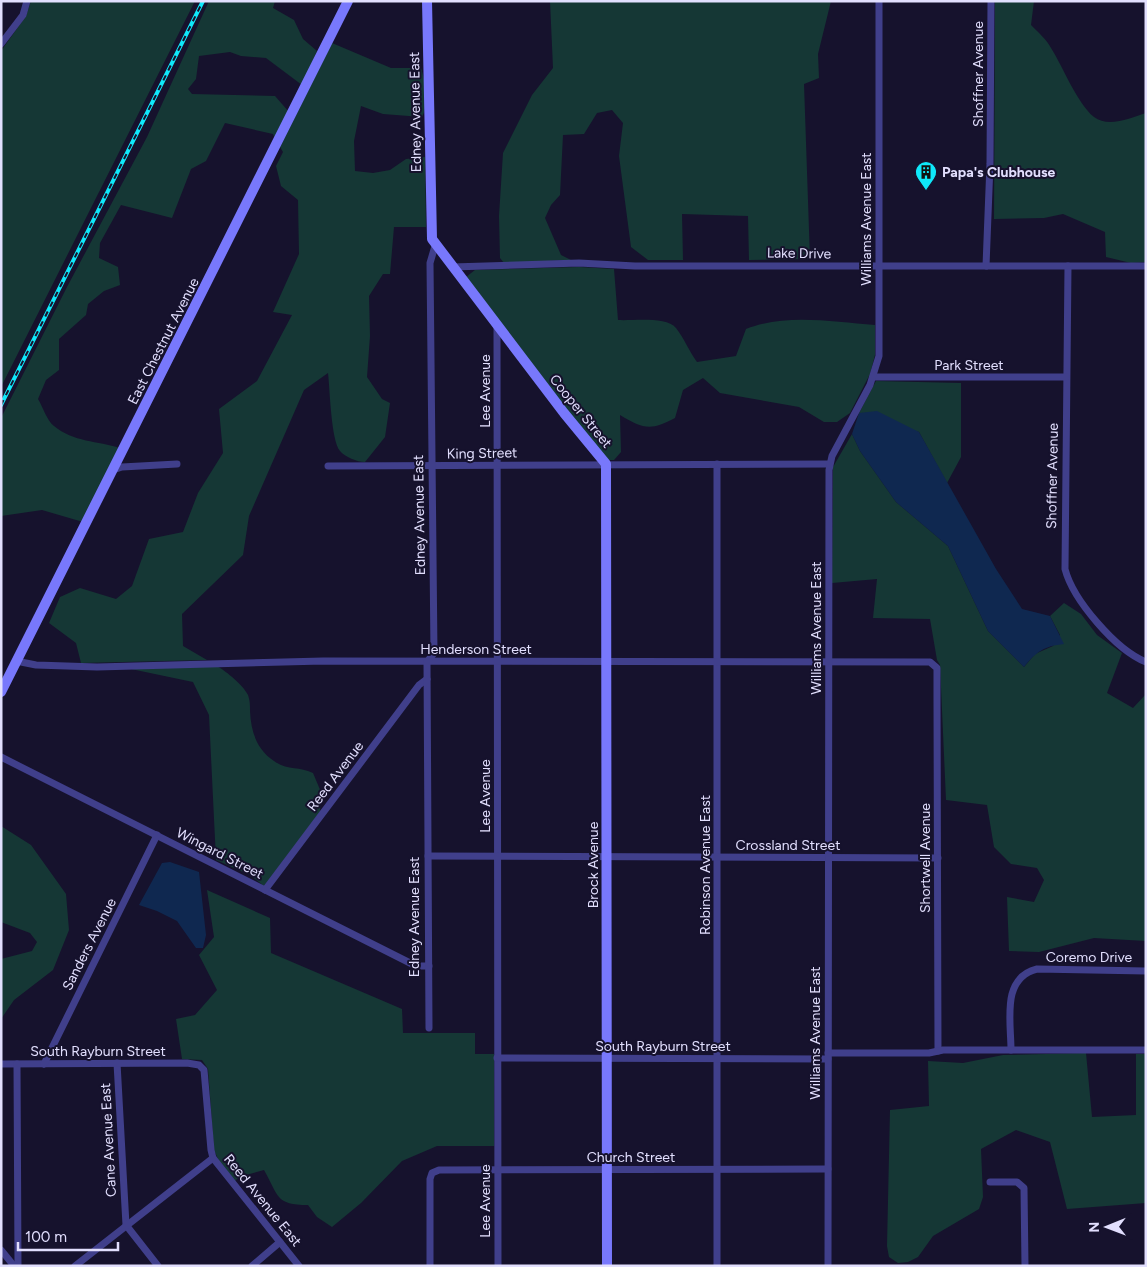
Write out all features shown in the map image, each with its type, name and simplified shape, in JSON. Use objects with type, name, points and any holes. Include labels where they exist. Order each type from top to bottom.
[{"type":"street","points":[[1,44],[23,15],[27,1]]},
{"type":"street","name":"East Chestnut Avenue","points":[[1,692],[348,1]]},
{"type":"street","name":"Edney Avenue East","points":[[427,1],[430,230],[435,246],[430,263],[434,653],[427,662],[429,1028]]},
{"type":"street","name":"Williams Avenue East","points":[[828,1266],[827,857],[829,464],[873,377],[879,346],[879,1]]},
{"type":"street","name":"Shoffner Avenue","points":[[986,266],[990,164],[991,1]]},
{"type":"street","name":"Cooper Street","points":[[435,246],[564,413],[606,464],[829,464]]},
{"type":"street","name":"Lake Drive","points":[[452,267],[578,263],[635,266],[1146,266]]},
{"type":"street","name":"Shoffner Avenue","points":[[1068,266],[1067,482],[1063,554],[1067,576],[1084,608],[1130,654],[1146,662]]},
{"type":"street","name":"Lee Avenue","points":[[498,326],[498,1266]]},
{"type":"street","name":"Park Street","points":[[873,377],[1066,377]]},
{"type":"street","points":[[113,470],[122,467],[177,464]]},
{"type":"street","name":"King Street","points":[[328,466],[606,464]]},
{"type":"street","name":"Brock Avenue","points":[[606,464],[608,661],[607,1266]]},
{"type":"street","name":"Robinson Avenue East","points":[[717,464],[717,1266]]},
{"type":"street","name":"Henderson Street","points":[[16,661],[36,665],[97,667],[249,662],[717,660],[926,661],[935,665]]},
{"type":"street","name":"Shortwell Avenue","points":[[935,665],[937,699],[938,1051]]},
{"type":"street","name":"Reed Avenue","points":[[266,890],[419,685],[427,679]]},
{"type":"street","name":"Wingard Street","points":[[1,757],[416,966],[429,966]]},
{"type":"street","name":"Sanders Avenue","points":[[44,1064],[156,836]]},
{"type":"street","name":"Crossland Street","points":[[428,856],[938,858]]},
{"type":"street","name":"Coremo Drive","points":[[1011,1050],[1011,993],[1017,980],[1025,973],[1037,969],[1146,971]]},
{"type":"street","name":"South Rayburn Street","points":[[498,1058],[718,1059],[929,1053],[938,1051],[1146,1050]]},
{"type":"street","name":"South Rayburn Street","points":[[1,1064],[117,1062],[195,1064]]},
{"type":"street","name":"Cane Avenue East","points":[[117,1062],[126,1225]]},
{"type":"street","points":[[17,1064],[18,1266]]},
{"type":"street","name":"Reed Avenue East","points":[[195,1064],[204,1070],[213,1158],[299,1266]]},
{"type":"street","points":[[75,1266],[213,1158]]},
{"type":"street","name":"Church Street","points":[[430,1266],[430,1179],[435,1171],[442,1169],[828,1169]]},
{"type":"street","points":[[990,1182],[1017,1182],[1024,1188],[1025,1266]]},
{"type":"street","points":[[126,1225],[158,1266]]},
{"type":"street","points":[[252,1266],[280,1242]]},
{"type":"street","points":[[1,1250],[14,1266]]},
{"type":"green space","points":[[31,1],[195,1],[1,387],[1,51],[26,16]]},
{"type":"green space","points":[[209,1],[275,1],[273,8],[294,20],[303,39],[317,51],[302,85],[266,58],[241,56],[230,52],[199,56],[196,79],[188,89],[192,94],[275,96],[289,112],[275,139],[273,134],[225,123],[206,161],[191,169],[172,218],[121,205],[100,243],[99,258],[118,267],[120,285],[104,291],[88,304],[86,315],[59,339],[59,370],[46,380],[38,399],[49,421],[61,431],[77,438],[120,448],[83,522],[42,510],[1,516],[1,418],[67,287],[147,137]]},
{"type":"green space","points":[[550,1],[831,1],[818,54],[819,78],[804,84],[810,259],[749,260],[748,216],[682,214],[683,260],[648,260],[631,247],[619,156],[623,123],[612,110],[597,113],[584,134],[563,135],[560,195],[551,205],[545,218],[561,255],[571,260],[504,263],[500,258],[499,216],[503,153],[532,95],[553,68]]},
{"type":"green space","points":[[995,1],[1034,1],[1031,25],[1049,45],[1076,94],[1094,117],[1106,122],[1113,122],[1146,113],[1146,262],[1131,263],[1106,257],[1105,232],[1063,214],[1044,218],[994,219]]},
{"type":"green space","points":[[332,43],[391,68],[421,68],[425,86],[426,99],[422,117],[383,114],[361,106],[354,141],[355,171],[373,173],[390,170],[406,159],[425,157],[426,227],[394,227],[390,274],[383,274],[369,296],[370,336],[367,377],[382,399],[390,403],[385,437],[365,462],[348,457],[340,451],[335,437],[328,373],[304,390],[249,516],[243,555],[182,614],[183,646],[207,660],[81,663],[76,643],[49,623],[60,597],[80,588],[116,599],[132,586],[149,539],[183,532],[198,493],[223,453],[219,409],[257,381],[292,315],[273,312],[299,254],[298,200],[281,186],[276,166],[283,152],[280,147]]},
{"type":"green space","points":[[579,267],[614,269],[618,320],[657,320],[671,324],[679,332],[697,362],[736,356],[746,329],[761,324],[793,320],[826,321],[875,325],[875,355],[870,374],[850,413],[837,422],[824,422],[799,407],[720,393],[703,378],[683,390],[675,418],[667,422],[647,427],[641,426],[620,415],[621,452],[614,460],[608,460],[567,411],[466,277],[475,270]]},
{"type":"green space","points":[[876,381],[961,383],[961,457],[947,483],[919,432],[859,413]]},
{"type":"green space","points":[[852,434],[860,451],[896,502],[948,546],[988,631],[1024,667],[1035,654],[1053,646],[1060,635],[1050,616],[1064,603],[1081,614],[1097,635],[1122,653],[1107,693],[1133,708],[1146,694],[1146,941],[1094,938],[1039,952],[1009,951],[1007,897],[1034,902],[1044,880],[1037,868],[1011,864],[994,847],[987,805],[946,800],[940,665],[937,660],[930,619],[873,618],[877,579],[832,583],[833,467]]},
{"type":"green space","points":[[217,666],[234,679],[248,695],[253,732],[263,751],[279,764],[313,773],[321,792],[320,812],[264,886],[250,875],[216,860],[209,715],[193,682],[131,669]]},
{"type":"green space","points":[[1,826],[31,845],[66,894],[69,930],[53,970],[14,1000],[1,1019],[1,959],[32,951],[37,942],[30,933],[1,922]]},
{"type":"green space","points":[[207,890],[270,918],[271,953],[402,1009],[403,1033],[475,1033],[475,1054],[494,1054],[494,1146],[437,1146],[402,1161],[361,1203],[332,1227],[317,1217],[308,1205],[289,1203],[279,1197],[264,1170],[239,1177],[235,1181],[218,1159],[214,1150],[208,1069],[202,1060],[182,1059],[176,1019],[195,1015],[217,990],[199,955],[214,937]]},
{"type":"green space","points":[[1086,1053],[1092,1117],[1136,1115],[1136,1054],[1146,1054],[1146,1203],[1067,1209],[1050,1142],[1016,1130],[981,1149],[983,1197],[979,1209],[933,1236],[918,1257],[908,1262],[898,1263],[889,1257],[887,1246],[890,1110],[929,1106],[928,1061],[963,1063],[1003,1055]]},
{"type":"water","points":[[877,411],[919,432],[996,569],[1022,609],[1050,616],[1064,644],[1051,646],[1041,651],[1032,657],[1024,667],[988,631],[948,546],[896,502],[860,451],[852,434],[859,413]]},
{"type":"water","points":[[170,862],[199,872],[206,935],[203,948],[196,948],[177,921],[139,905],[162,863]]},
{"type":"railway","points":[[1,405],[203,1]]},
{"type":"place","name":"Papa's Clubhouse","points":[[926,191]]}]
